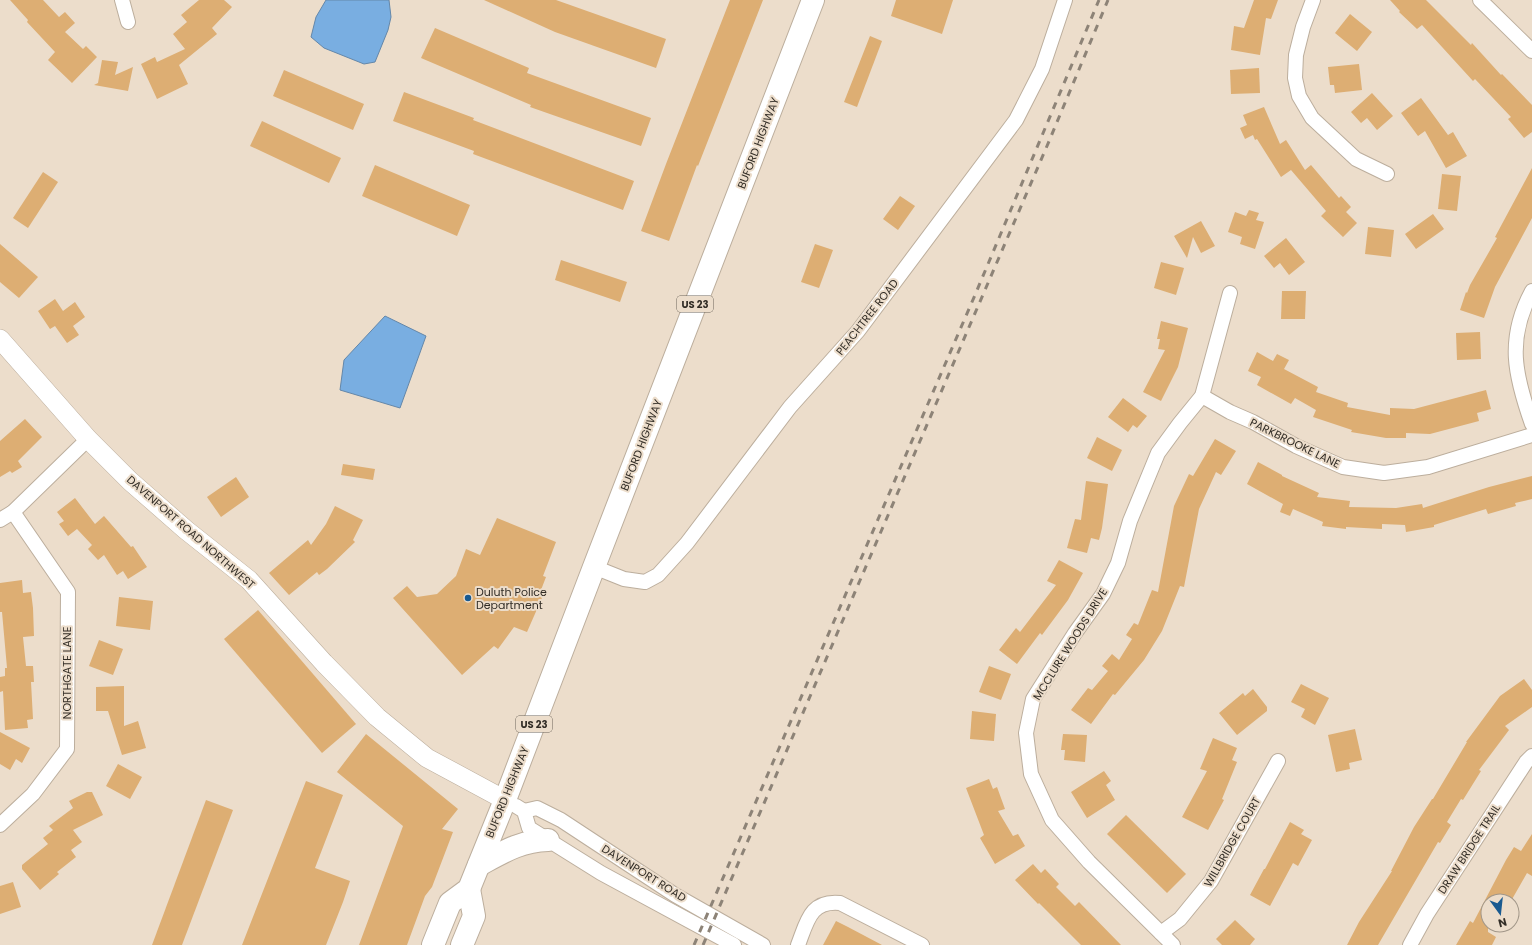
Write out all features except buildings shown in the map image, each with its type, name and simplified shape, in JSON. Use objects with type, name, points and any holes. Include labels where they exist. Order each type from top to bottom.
[{"type":"main road","name":"BUFORD HIGHWAY","points":[[469,889],[505,800],[813,0]]},
{"type":"main road","points":[[479,865],[524,842],[548,840]]},
{"type":"main road","points":[[433,945],[450,903],[469,889],[474,916],[462,945]]},
{"type":"street","points":[[122,0],[128,22]]},
{"type":"street","name":"PEACHTREE ROAD","points":[[594,567],[624,579],[646,582],[658,575],[687,543],[790,407],[858,331],[1016,120],[1042,69],[1065,0]]},
{"type":"street","points":[[1313,0],[1303,27],[1296,55],[1295,78],[1299,96],[1312,118],[1356,159],[1387,174]]},
{"type":"street","points":[[1480,0],[1532,51]]},
{"type":"street","points":[[1532,291],[1518,328],[1515,351],[1517,376],[1532,424]]},
{"type":"street","name":"MCCLURE WOODS DRIVE","points":[[1173,945],[1089,862],[1052,820],[1031,774],[1026,733],[1033,699],[1071,638],[1103,594],[1118,563],[1130,521],[1158,453],[1180,422],[1202,396],[1230,293]]},
{"type":"street","name":"DAVENPORT ROAD NORTHWEST","points":[[0,339],[88,440],[130,481],[186,530],[249,580],[324,663],[377,717],[427,758],[505,800]]},
{"type":"street","name":"PARKBROOKE LANE","points":[[1202,396],[1296,446],[1343,467],[1384,472],[1428,467],[1532,435]]},
{"type":"street","points":[[0,520],[13,512],[88,440]]},
{"type":"street","name":"NORTHGATE LANE","points":[[0,825],[33,794],[67,749],[68,592],[13,512]]},
{"type":"street","name":"DRAW BRIDGE TRAIL","points":[[1410,945],[1427,914],[1526,762],[1532,756]]},
{"type":"street","name":"WILLBRIDGE COURT","points":[[1161,933],[1180,919],[1211,881],[1278,761]]},
{"type":"street","points":[[505,800],[524,811]]},
{"type":"street","name":"DAVENPORT ROAD","points":[[734,945],[601,873],[529,828],[524,811],[537,808],[561,820],[675,894],[763,945]]},
{"type":"street","points":[[798,945],[811,912],[818,906],[829,902],[840,903],[922,945]]},
{"type":"water","points":[[326,0],[389,0],[391,17],[388,30],[375,62],[364,64],[324,48],[311,37],[316,17]]},
{"type":"water","points":[[385,316],[426,336],[400,408],[340,390],[344,360]]},
{"type":"railway","points":[[694,945],[975,295],[1099,0]]},
{"type":"railway","points":[[703,945],[1047,146],[1108,0]]},
{"type":"place","name":"Duluth Police Department","points":[[468,598]]}]
